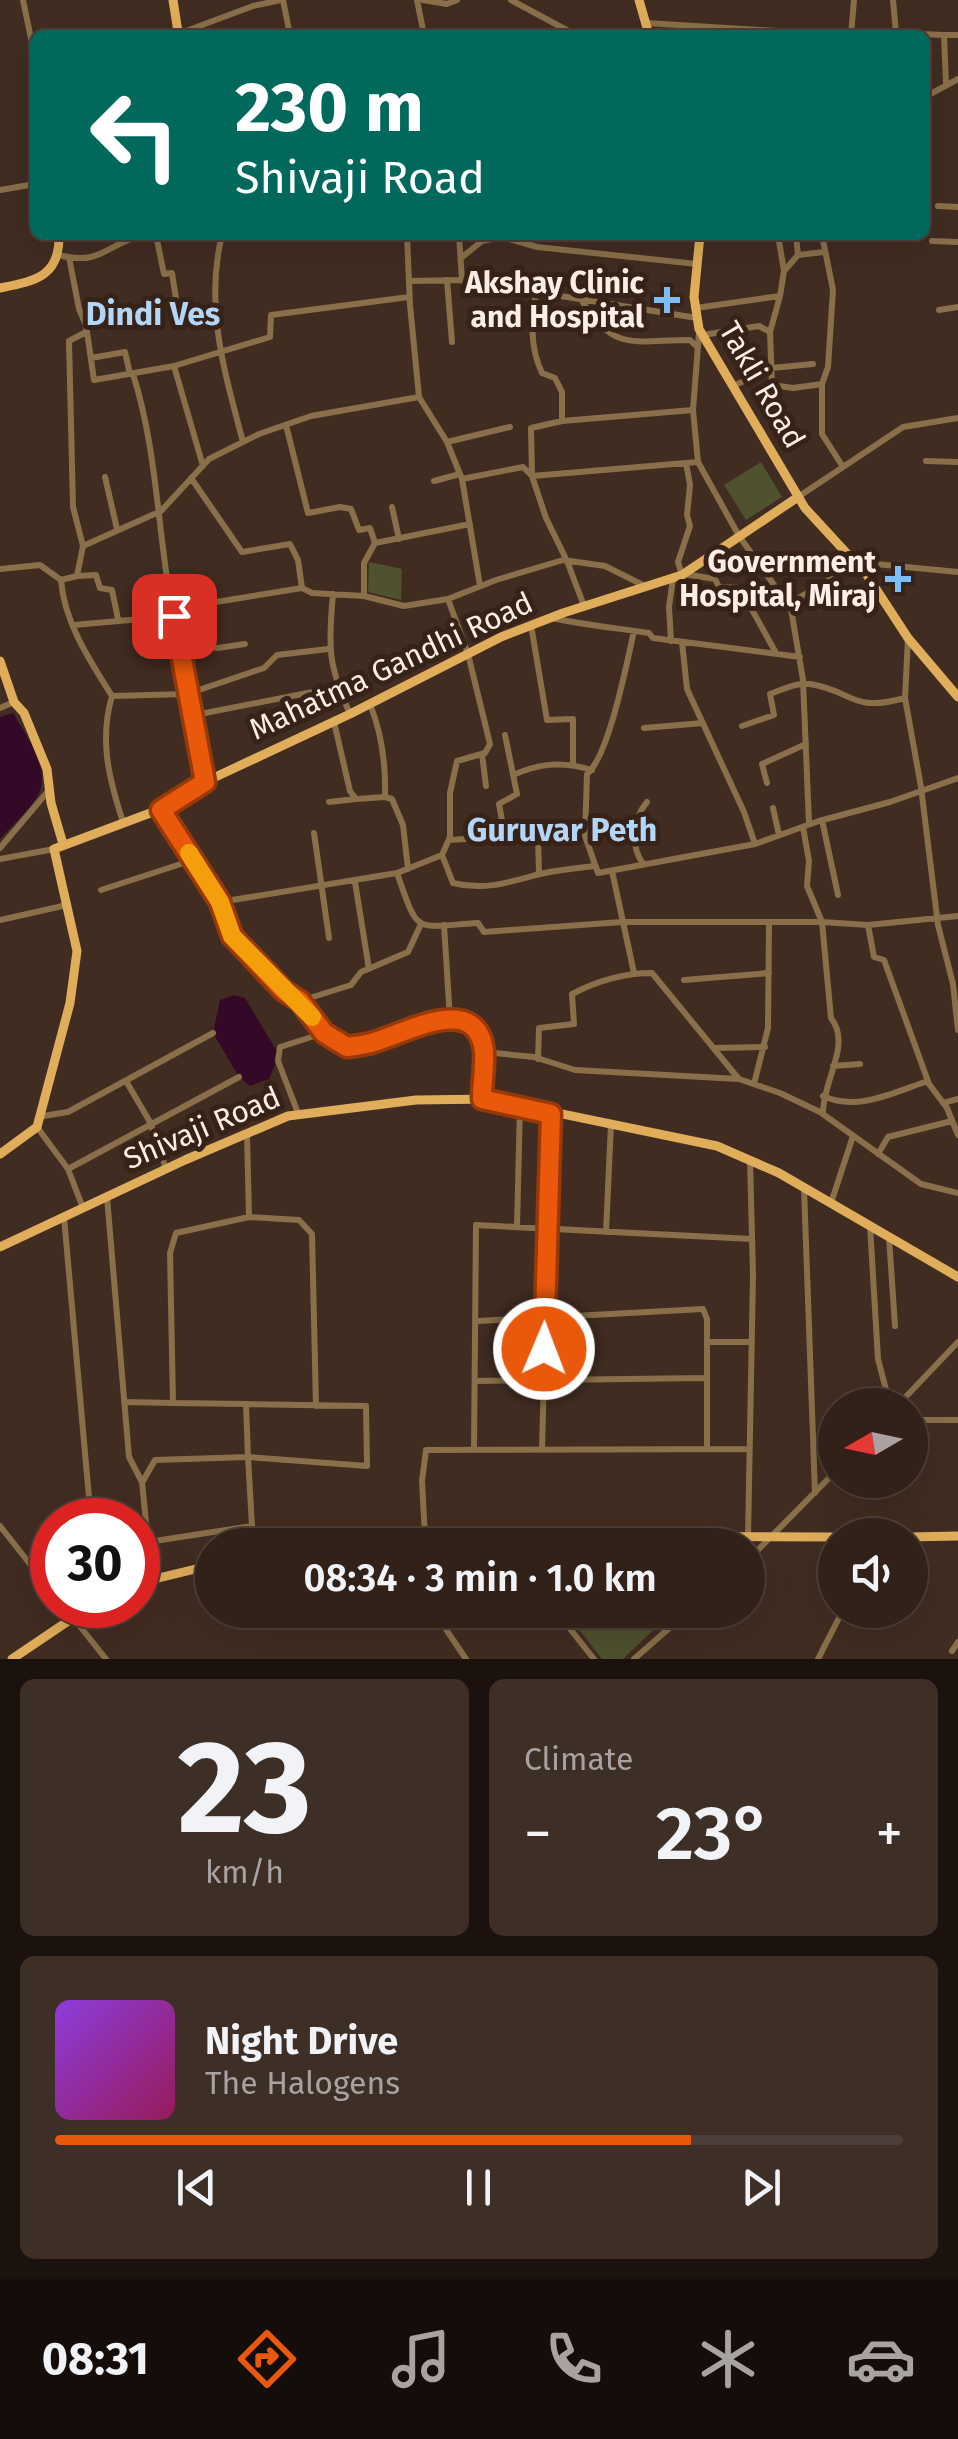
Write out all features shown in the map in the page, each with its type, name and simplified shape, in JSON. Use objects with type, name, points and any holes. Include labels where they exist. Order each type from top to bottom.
[{"type":"main road","points":[[173,0],[176,30]]},
{"type":"main road","points":[[638,0],[647,30]]},
{"type":"main road","points":[[0,288],[36,281],[64,256],[60,240]]},
{"type":"main road","name":"Takli Road","points":[[699,240],[694,296],[699,322],[731,387],[812,519],[858,564],[908,638],[958,697]]},
{"type":"main road","name":"Mahatma Gandhi Road","points":[[58,847],[161,810],[205,782],[531,625],[680,576],[798,497]]},
{"type":"main road","points":[[0,661],[14,702],[24,714],[39,748],[76,951],[70,1003],[38,1128],[0,1154]]},
{"type":"main road","name":"Shivaji Road","points":[[0,1246],[166,1169],[298,1114],[416,1100],[482,1099],[717,1146],[830,1202],[958,1276]]},
{"type":"main road","points":[[928,1537],[958,1536]]},
{"type":"main road","points":[[765,1537],[818,1537]]},
{"type":"main road","points":[[160,1577],[195,1569]]},
{"type":"main road","points":[[12,1659],[58,1628]]},
{"type":"street","points":[[23,0],[30,34]]},
{"type":"street","points":[[187,30],[253,6],[282,0],[289,30]]},
{"type":"street","points":[[423,30],[420,0],[447,4],[457,0]]},
{"type":"street","points":[[511,0],[567,30]]},
{"type":"street","points":[[848,30],[854,0]]},
{"type":"street","points":[[893,0],[896,30]]},
{"type":"street","points":[[646,24],[734,30]]},
{"type":"street","points":[[675,24],[677,30]]},
{"type":"street","points":[[930,34],[958,34]]},
{"type":"street","points":[[944,35],[946,84]]},
{"type":"street","points":[[930,94],[958,79]]},
{"type":"street","points":[[0,190],[30,185]]},
{"type":"street","points":[[938,206],[958,207]]},
{"type":"street","points":[[124,240],[104,255],[64,256],[86,331],[94,380],[174,366],[270,337],[271,314],[409,297]]},
{"type":"street","points":[[157,240],[164,274],[172,273],[178,312],[214,310]]},
{"type":"street","points":[[221,240],[214,310],[220,353],[243,442]]},
{"type":"street","points":[[407,240],[419,397],[461,476],[480,586]]},
{"type":"street","points":[[459,240],[462,280]]},
{"type":"street","points":[[461,258],[489,240]]},
{"type":"street","points":[[515,240],[537,247],[697,264]]},
{"type":"street","points":[[779,240],[784,271],[770,332],[772,385],[793,388],[822,384]]},
{"type":"street","points":[[796,240],[798,255]]},
{"type":"street","points":[[823,240],[833,290],[828,367],[822,384],[822,434],[843,467]]},
{"type":"street","points":[[932,241],[958,242]]},
{"type":"street","points":[[784,271],[798,255],[824,252]]},
{"type":"street","points":[[447,280],[452,342]]},
{"type":"street","points":[[409,281],[462,280],[699,322],[759,326],[770,332]]},
{"type":"street","points":[[536,292],[532,352],[542,372],[555,378],[562,392],[562,421]]},
{"type":"street","points":[[699,322],[780,296]]},
{"type":"street","points":[[582,301],[596,323],[614,338],[634,342],[690,340],[698,348]]},
{"type":"street","points":[[939,310],[958,307]]},
{"type":"street","points":[[699,322],[692,410],[698,462],[739,536],[790,604],[800,657],[807,743],[808,886],[822,922],[832,1018],[840,1029],[840,1046],[823,1096],[823,1115]]},
{"type":"street","points":[[77,576],[83,546],[73,506],[69,341],[86,331]]},
{"type":"street","points":[[91,358],[124,352],[142,402],[190,716],[205,782]]},
{"type":"street","points":[[731,387],[772,368],[813,364]]},
{"type":"street","points":[[174,366],[203,466]]},
{"type":"street","points":[[83,546],[161,510],[209,459],[243,442],[311,416],[419,397]]},
{"type":"street","points":[[584,606],[532,476],[531,428],[562,421],[692,410]]},
{"type":"street","points":[[798,497],[902,427],[958,418]]},
{"type":"street","points":[[286,425],[308,513],[340,506],[351,509],[359,530],[370,528],[375,543],[364,562],[364,596]]},
{"type":"street","points":[[446,442],[510,428]]},
{"type":"street","points":[[926,461],[958,462]]},
{"type":"street","points":[[532,476],[698,462]]},
{"type":"street","points":[[672,640],[669,607],[690,526],[686,463]]},
{"type":"street","points":[[434,480],[524,466],[532,476]]},
{"type":"street","points":[[105,477],[117,530]]},
{"type":"street","points":[[191,478],[242,552],[290,544],[298,560],[302,588]]},
{"type":"street","points":[[392,507],[398,539]]},
{"type":"street","points":[[375,543],[470,524]]},
{"type":"street","points":[[74,626],[302,588],[312,593],[364,596],[404,606],[448,599],[568,561],[604,566],[646,587]]},
{"type":"street","points":[[790,604],[858,564],[958,572]]},
{"type":"street","points":[[0,569],[40,565],[61,580],[96,575],[100,588],[112,590],[118,618]]},
{"type":"street","points":[[680,576],[716,579],[719,587],[740,588],[777,654]]},
{"type":"street","points":[[61,580],[62,598],[82,645],[112,696],[104,724],[106,758],[124,824]]},
{"type":"street","points":[[333,594],[328,649],[350,714]]},
{"type":"street","points":[[220,902],[354,882],[397,873],[442,856],[449,840],[450,792],[457,760],[482,754],[490,744],[468,654],[448,599]]},
{"type":"street","points":[[551,617],[648,633],[652,638],[800,657]]},
{"type":"street","points":[[531,625],[548,720],[572,718],[572,764]]},
{"type":"street","points":[[634,631],[616,708],[596,766],[587,774],[585,836],[598,873],[755,844],[958,778]]},
{"type":"street","points":[[908,638],[905,698],[937,917],[956,990],[958,1030]]},
{"type":"street","points":[[682,642],[687,689],[755,844]]},
{"type":"street","points":[[178,643],[218,648],[245,644]]},
{"type":"street","points":[[112,696],[187,694],[264,668],[276,655],[328,649]]},
{"type":"street","points":[[742,726],[774,715],[770,694],[804,683],[858,703],[877,705],[905,698]]},
{"type":"street","points":[[190,716],[338,687]]},
{"type":"street","points":[[0,708],[14,702]]},
{"type":"street","points":[[370,704],[378,723],[386,769],[385,796]]},
{"type":"street","points":[[334,722],[350,791],[356,799]]},
{"type":"street","points":[[644,728],[703,723]]},
{"type":"street","points":[[505,836],[499,804],[517,794],[506,735]]},
{"type":"street","points":[[767,783],[762,764],[807,743]]},
{"type":"street","points":[[482,754],[486,786]]},
{"type":"street","points":[[514,775],[545,763],[592,770]]},
{"type":"street","points":[[0,848],[49,790]]},
{"type":"street","points":[[328,802],[385,796],[392,799],[402,825],[408,869]]},
{"type":"street","points":[[643,864],[636,854],[634,838],[637,814],[647,802]]},
{"type":"street","points":[[773,808],[779,836]]},
{"type":"street","points":[[161,810],[220,902],[232,936],[284,991],[300,1001],[324,1033],[347,1047],[370,1043],[440,1018],[466,1022],[480,1037],[484,1052],[482,1099]]},
{"type":"street","points":[[822,820],[838,895]]},
{"type":"street","points":[[314,833],[329,938]]},
{"type":"street","points":[[449,840],[538,835],[540,874]]},
{"type":"street","points":[[0,859],[58,847]]},
{"type":"street","points":[[442,856],[453,882],[468,887],[503,885],[540,874],[596,866]]},
{"type":"street","points":[[102,890],[193,860]]},
{"type":"street","points":[[612,870],[634,973]]},
{"type":"street","points":[[397,873],[412,918],[421,924],[478,923],[484,932],[622,922],[868,925],[958,916]]},
{"type":"street","points":[[354,882],[369,969]]},
{"type":"street","points":[[0,920],[68,904]]},
{"type":"street","points":[[754,1084],[765,1047],[769,922]]},
{"type":"street","points":[[300,1001],[351,985],[361,972],[408,952],[421,924]]},
{"type":"street","points":[[444,925],[450,1019]]},
{"type":"street","points":[[868,925],[874,957],[884,960],[928,1081],[958,1135]]},
{"type":"street","points":[[684,980],[768,972]]},
{"type":"street","points":[[538,1059],[540,1028],[574,1024],[572,994],[592,984],[634,973],[652,974],[738,1079]]},
{"type":"street","points":[[42,1116],[68,1112],[213,1033]]},
{"type":"street","points":[[298,1114],[278,1061],[280,1047],[324,1033]]},
{"type":"street","points":[[713,1048],[765,1047]]},
{"type":"street","points":[[484,1052],[538,1059],[575,1070],[738,1079],[823,1115],[921,1184],[958,1193]]},
{"type":"street","points":[[833,1066],[860,1064]]},
{"type":"street","points":[[68,1168],[239,1077]]},
{"type":"street","points":[[126,1081],[150,1122],[166,1169]]},
{"type":"street","points":[[823,1096],[839,1103],[857,1102],[928,1081]]},
{"type":"street","points":[[943,1103],[958,1099]]},
{"type":"street","points":[[517,1227],[520,1105]]},
{"type":"street","points":[[542,1448],[551,1114]]},
{"type":"street","points":[[878,1154],[888,1136],[952,1121]]},
{"type":"street","points":[[606,1232],[610,1124]]},
{"type":"street","points":[[38,1128],[68,1168],[83,1208]]},
{"type":"street","points":[[247,1134],[250,1216]]},
{"type":"street","points":[[830,1202],[853,1136]]},
{"type":"street","points":[[748,1528],[750,1160]]},
{"type":"street","points":[[804,1188],[815,1494]]},
{"type":"street","points":[[107,1196],[129,1457],[142,1482],[148,1542],[252,1526],[246,1404]]},
{"type":"street","points":[[172,1403],[170,1253],[176,1233],[250,1216],[299,1220],[312,1234],[316,1406]]},
{"type":"street","points":[[64,1217],[89,1498]]},
{"type":"street","points":[[474,1450],[476,1225],[752,1239]]},
{"type":"street","points":[[870,1225],[878,1359],[886,1388]]},
{"type":"street","points":[[889,1235],[895,1326]]},
{"type":"street","points":[[478,1321],[700,1308],[707,1319],[708,1449]]},
{"type":"street","points":[[707,1342],[751,1342]]},
{"type":"street","points":[[914,1388],[958,1342]]},
{"type":"street","points":[[476,1381],[706,1378]]},
{"type":"street","points":[[124,1402],[366,1406],[367,1466],[248,1458],[156,1460],[142,1482]]},
{"type":"street","points":[[928,1420],[958,1420]]},
{"type":"street","points":[[425,1528],[422,1480],[426,1450],[748,1449]]},
{"type":"street","points":[[765,1545],[818,1491]]},
{"type":"street","points":[[0,1526],[30,1564]]},
{"type":"street","points":[[81,1628],[106,1659]]},
{"type":"street","points":[[444,1628],[466,1659]]},
{"type":"street","points":[[570,1628],[594,1659]]},
{"type":"street","points":[[634,1659],[669,1628]]},
{"type":"street","points":[[818,1659],[834,1628]]},
{"type":"street","points":[[952,1651],[958,1642]]},
{"type":"green space","points":[[761,462],[782,497],[746,520],[724,485]]},
{"type":"green space","points":[[369,562],[402,569],[401,600],[368,592]]},
{"type":"green space","points":[[578,1628],[655,1628],[623,1659],[602,1659]]},
{"type":"shaded area","points":[[13,713],[35,752],[41,785],[30,807],[0,839],[0,717]]},
{"type":"shaded area","points":[[234,995],[245,998],[279,1055],[269,1079],[250,1086],[239,1077],[213,1033],[220,1000]]},
{"type":"slow traffic","points":[[189,853],[220,902],[232,936],[312,1017]]},
{"type":"place","name":"Akshay Clinic and Hospital","points":[[667,300]]},
{"type":"place","name":"Government Hospital, Miraj","points":[[898,579]]},
{"type":"district","name":"Dindi Ves","points":[[153,314]]},
{"type":"district","name":"Guruvar Peth","points":[[562,830]]},
{"type":"route","points":[[174,616],[205,782],[161,810],[220,902],[232,936],[284,991],[300,1001],[324,1033],[347,1047],[370,1043],[440,1018],[466,1022],[480,1037],[484,1052],[482,1099],[551,1114],[544,1349]]}]
